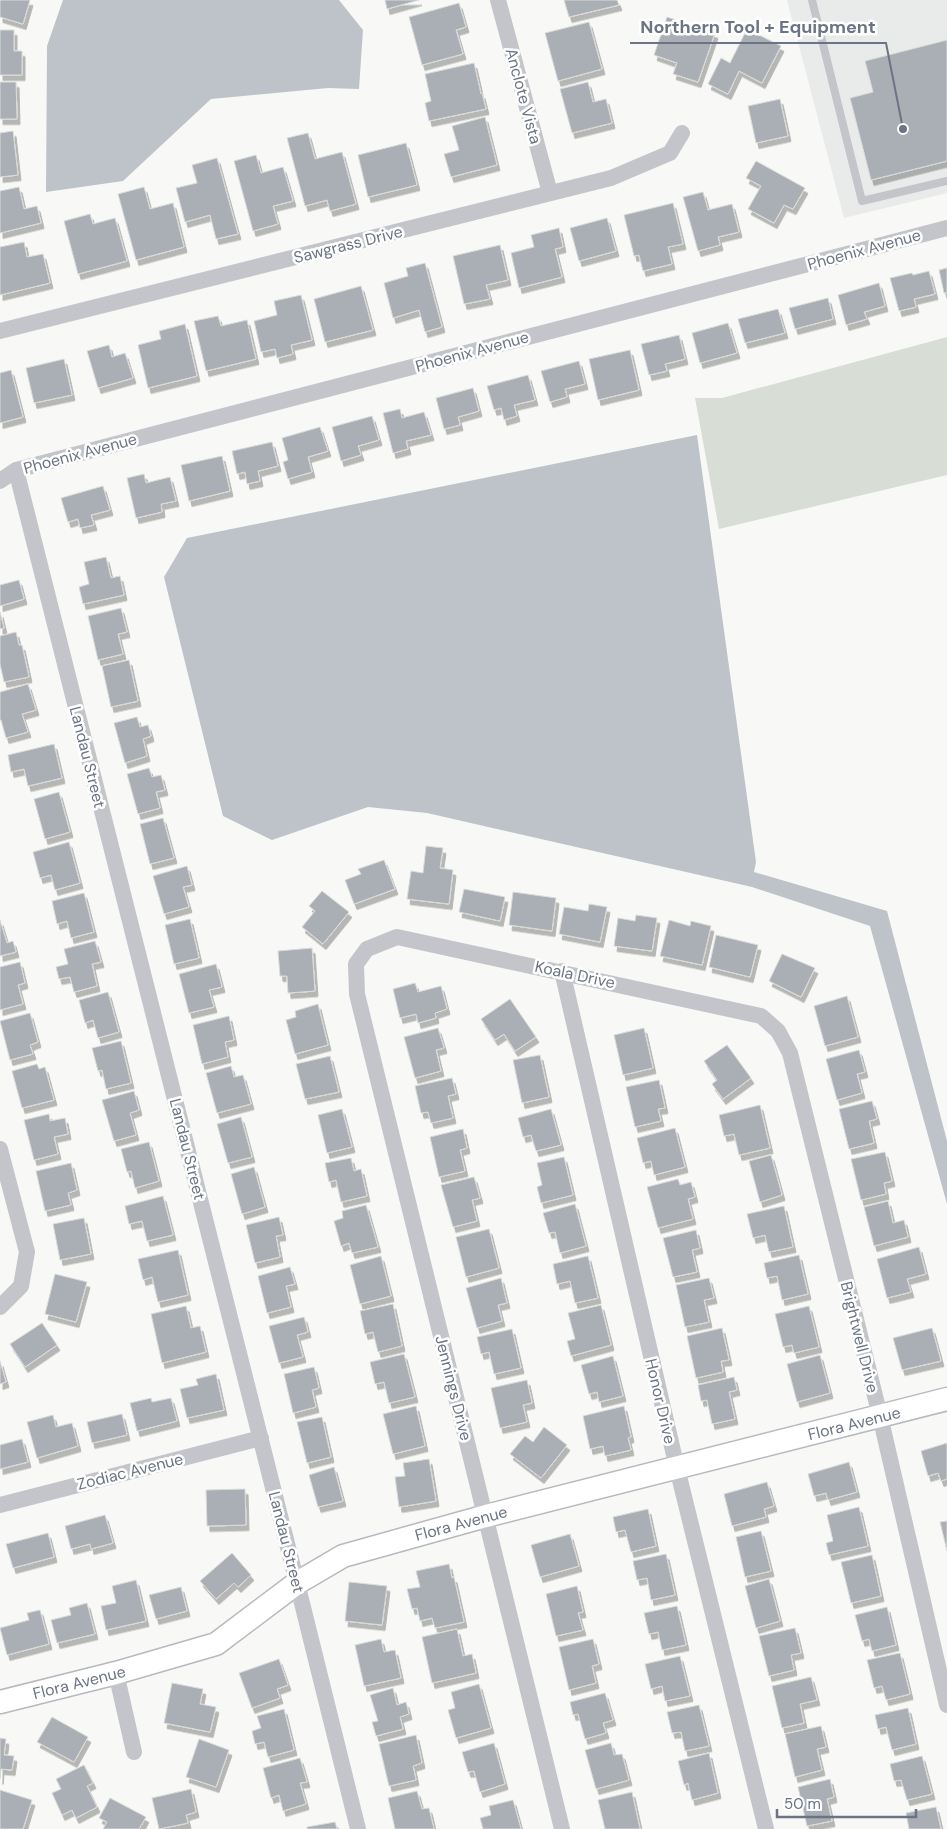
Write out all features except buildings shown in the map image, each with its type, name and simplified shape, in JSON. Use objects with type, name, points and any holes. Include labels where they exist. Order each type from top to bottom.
[{"type":"street","name":"Anclote Vista","points":[[498,0],[550,193]]},
{"type":"street","name":"Sawgrass Drive","points":[[0,331],[610,178],[670,153],[682,133]]},
{"type":"street","name":"Phoenix Avenue","points":[[0,481],[16,470],[947,228]]},
{"type":"street","name":"Landau Street","points":[[16,470],[298,1583],[358,1829]]},
{"type":"street","name":"Koala Drive","points":[[367,949],[397,937],[562,971],[761,1016],[778,1031]]},
{"type":"street","name":"Jennings Drive","points":[[367,949],[356,964],[357,994],[562,1829]]},
{"type":"street","name":"Honor Drive","points":[[562,971],[676,1468],[766,1829]]},
{"type":"street","name":"Brightwell Drive","points":[[778,1031],[790,1053],[880,1416],[947,1705]]},
{"type":"street","points":[[0,1149],[26,1252],[21,1286],[0,1308]]},
{"type":"street","name":"Flora Avenue","points":[[0,1702],[116,1673],[216,1644],[298,1583],[343,1556],[486,1516],[947,1399]]},
{"type":"street","name":"Zodiac Avenue","points":[[0,1505],[261,1438]]},
{"type":"street","points":[[116,1673],[134,1752]]},
{"type":"lane","points":[[812,0],[862,201],[947,182]]},
{"type":"shaded area","points":[[63,0],[339,0],[363,30],[359,89],[328,88],[211,99],[123,181],[46,192],[47,46]]},
{"type":"shaded area","points":[[787,0],[947,0],[947,193],[844,218]]},
{"type":"shaded area","points":[[947,337],[947,475],[719,529],[695,398],[722,398]]},
{"type":"shaded area","points":[[697,435],[756,862],[754,872],[887,911],[947,1141],[947,1204],[870,926],[752,887],[427,813],[368,807],[272,840],[223,816],[164,577],[187,538]]},
{"type":"place","name":"Northern Tool + Equipment","points":[[903,129]]}]
